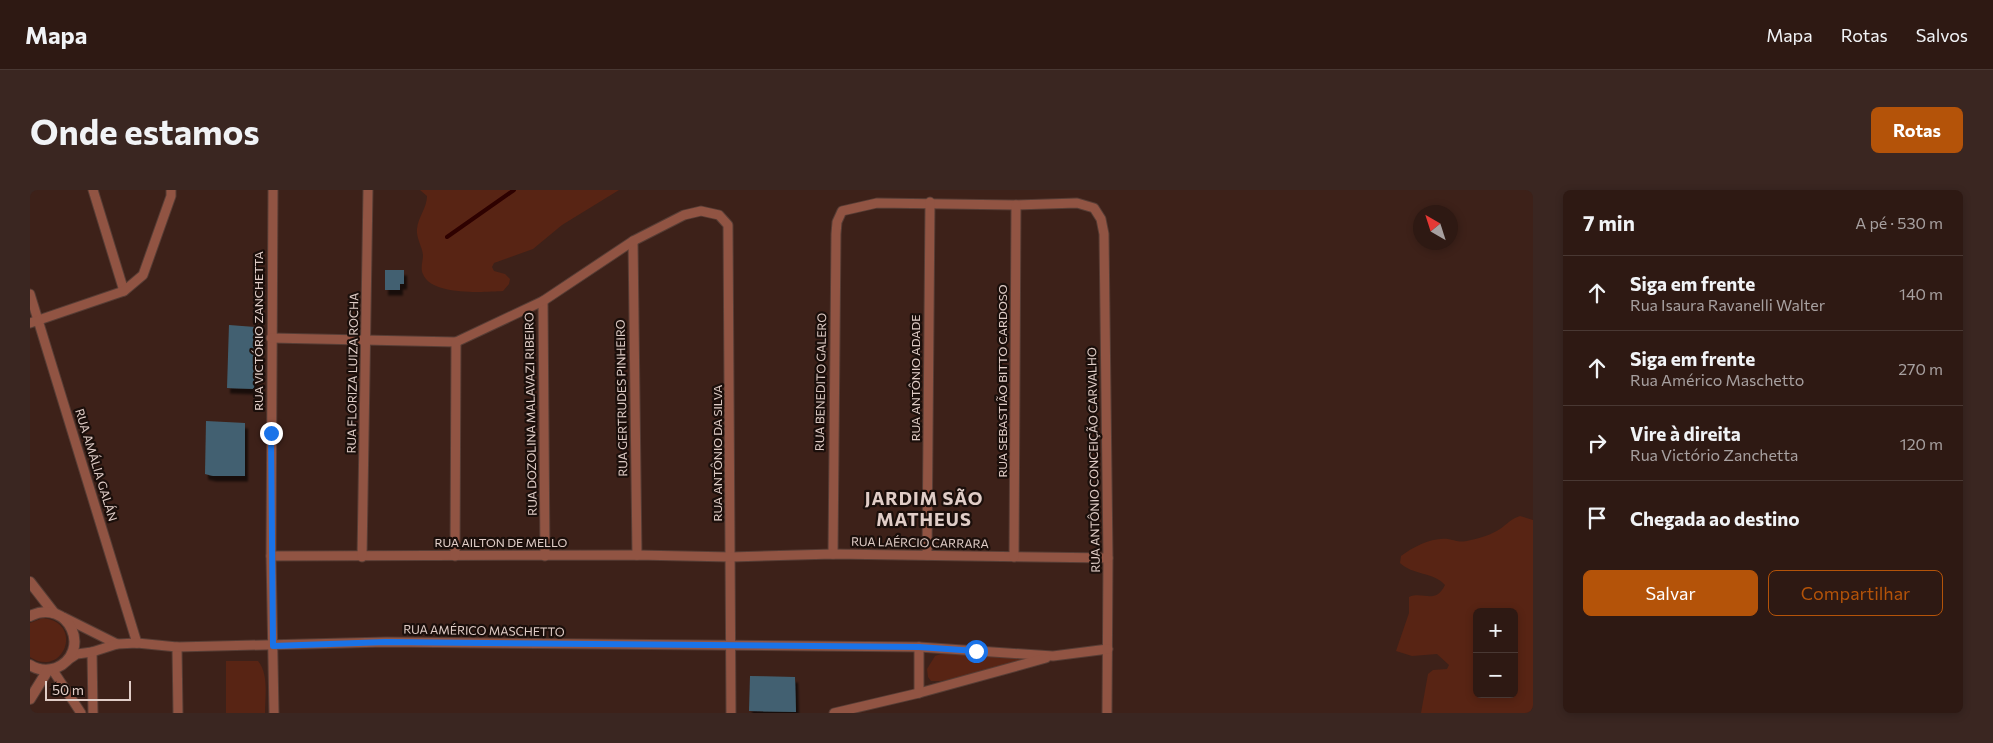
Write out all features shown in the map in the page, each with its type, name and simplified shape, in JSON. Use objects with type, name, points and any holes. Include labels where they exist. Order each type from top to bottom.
[{"type":"street","points":[[93,190],[124,291]]},
{"type":"street","points":[[34,321],[124,291],[143,275],[171,196],[171,190]]},
{"type":"street","name":"RUA VICTÓRIO ZANCHETTA","points":[[273,190],[271,556],[274,713]]},
{"type":"street","name":"RUA FLORIZA LUIZA ROCHA","points":[[362,557],[368,190]]},
{"type":"street","points":[[930,202],[1016,205]]},
{"type":"street","name":"RUA BENEDITO GALERO","points":[[832,554],[837,222],[842,211],[877,203],[930,202]]},
{"type":"street","name":"RUA ANTÔNIO ADADE","points":[[927,555],[930,202]]},
{"type":"street","name":"RUA ANTÔNIO CONCEIÇÃO CARVALHO","points":[[1016,205],[1077,203],[1094,208],[1101,219],[1104,234],[1108,558],[1107,713]]},
{"type":"street","name":"RUA SEBASTIÃO BITTO CARDOSO","points":[[1014,557],[1016,205]]},
{"type":"street","name":"RUA ANTÔNIO DA SILVA","points":[[633,241],[684,215],[701,211],[719,215],[728,225],[731,713]]},
{"type":"street","points":[[271,338],[456,342],[543,301],[633,241]]},
{"type":"street","name":"RUA GERTRUDES PINHEIRO","points":[[633,241],[637,555]]},
{"type":"street","name":"RUA AMÁLIA GALÁN","points":[[30,294],[34,321],[137,643]]},
{"type":"street","name":"RUA DOZOLINA MALAVAZI RIBEIRO","points":[[543,301],[545,556]]},
{"type":"street","points":[[455,556],[456,342]]},
{"type":"street","name":"RUA LAÉRCIO CARRARA","points":[[731,557],[832,554],[1108,558]]},
{"type":"street","name":"RUA AILTON DE MELLO","points":[[271,556],[637,555],[731,557]]},
{"type":"street","points":[[30,582],[58,615],[70,624],[74,632],[75,642],[68,660],[50,670],[30,699]]},
{"type":"street","points":[[30,616],[45,612],[58,615]]},
{"type":"street","name":"RUA AMÉRICO MASCHETTO","points":[[58,615],[117,644]]},
{"type":"street","name":"RUA AMÉRICO MASCHETTO","points":[[68,660],[77,654],[92,652],[117,644],[137,643],[177,646],[273,646],[386,642],[919,647],[1053,656]]},
{"type":"street","points":[[177,646],[178,713]]},
{"type":"street","points":[[919,647],[919,693]]},
{"type":"street","points":[[834,713],[919,693],[1053,656],[1108,649]]},
{"type":"street","points":[[92,652],[93,713]]},
{"type":"street","points":[[30,665],[40,670],[50,670]]},
{"type":"street","points":[[50,670],[81,713]]},
{"type":"shaded area","points":[[420,190],[619,190],[562,225],[533,249],[494,263],[492,267],[494,271],[505,274],[510,279],[509,284],[503,291],[471,292],[436,286],[428,281],[422,272],[423,255],[417,236],[417,229],[426,205],[427,196]]},
{"type":"shaded area","points":[[1520,516],[1533,520],[1533,713],[1421,713],[1428,674],[1433,670],[1447,669],[1449,665],[1437,654],[1412,656],[1396,651],[1409,613],[1409,597],[1433,596],[1441,591],[1445,585],[1435,578],[1405,567],[1400,563],[1401,556],[1429,541],[1448,539],[1464,541],[1482,537],[1497,531]]},
{"type":"shaded area","points":[[43,618],[56,622],[63,629],[66,638],[65,648],[60,656],[52,661],[42,662],[30,657],[30,623]]},
{"type":"shaded area","points":[[941,654],[1019,655],[1025,656],[1027,661],[1020,665],[941,681],[931,681],[928,677],[927,669],[935,656]]},
{"type":"shaded area","points":[[226,661],[258,661],[264,672],[265,679],[265,713],[226,713]]},
{"type":"building","points":[[385,270],[404,270],[404,284],[400,284],[400,290],[385,290]]},
{"type":"building","points":[[229,325],[255,327],[254,389],[227,388]]},
{"type":"building","points":[[206,421],[245,423],[245,476],[213,476],[205,474]]},
{"type":"building","points":[[750,676],[795,677],[796,712],[749,711]]},
{"type":"waterway","points":[[447,237],[514,190]]},
{"type":"district","name":"JARDIM SÃO MATHEUS","points":[[924,509]]},
{"type":"route","points":[[271,433],[273,646],[386,642],[919,647],[976,651]]}]
